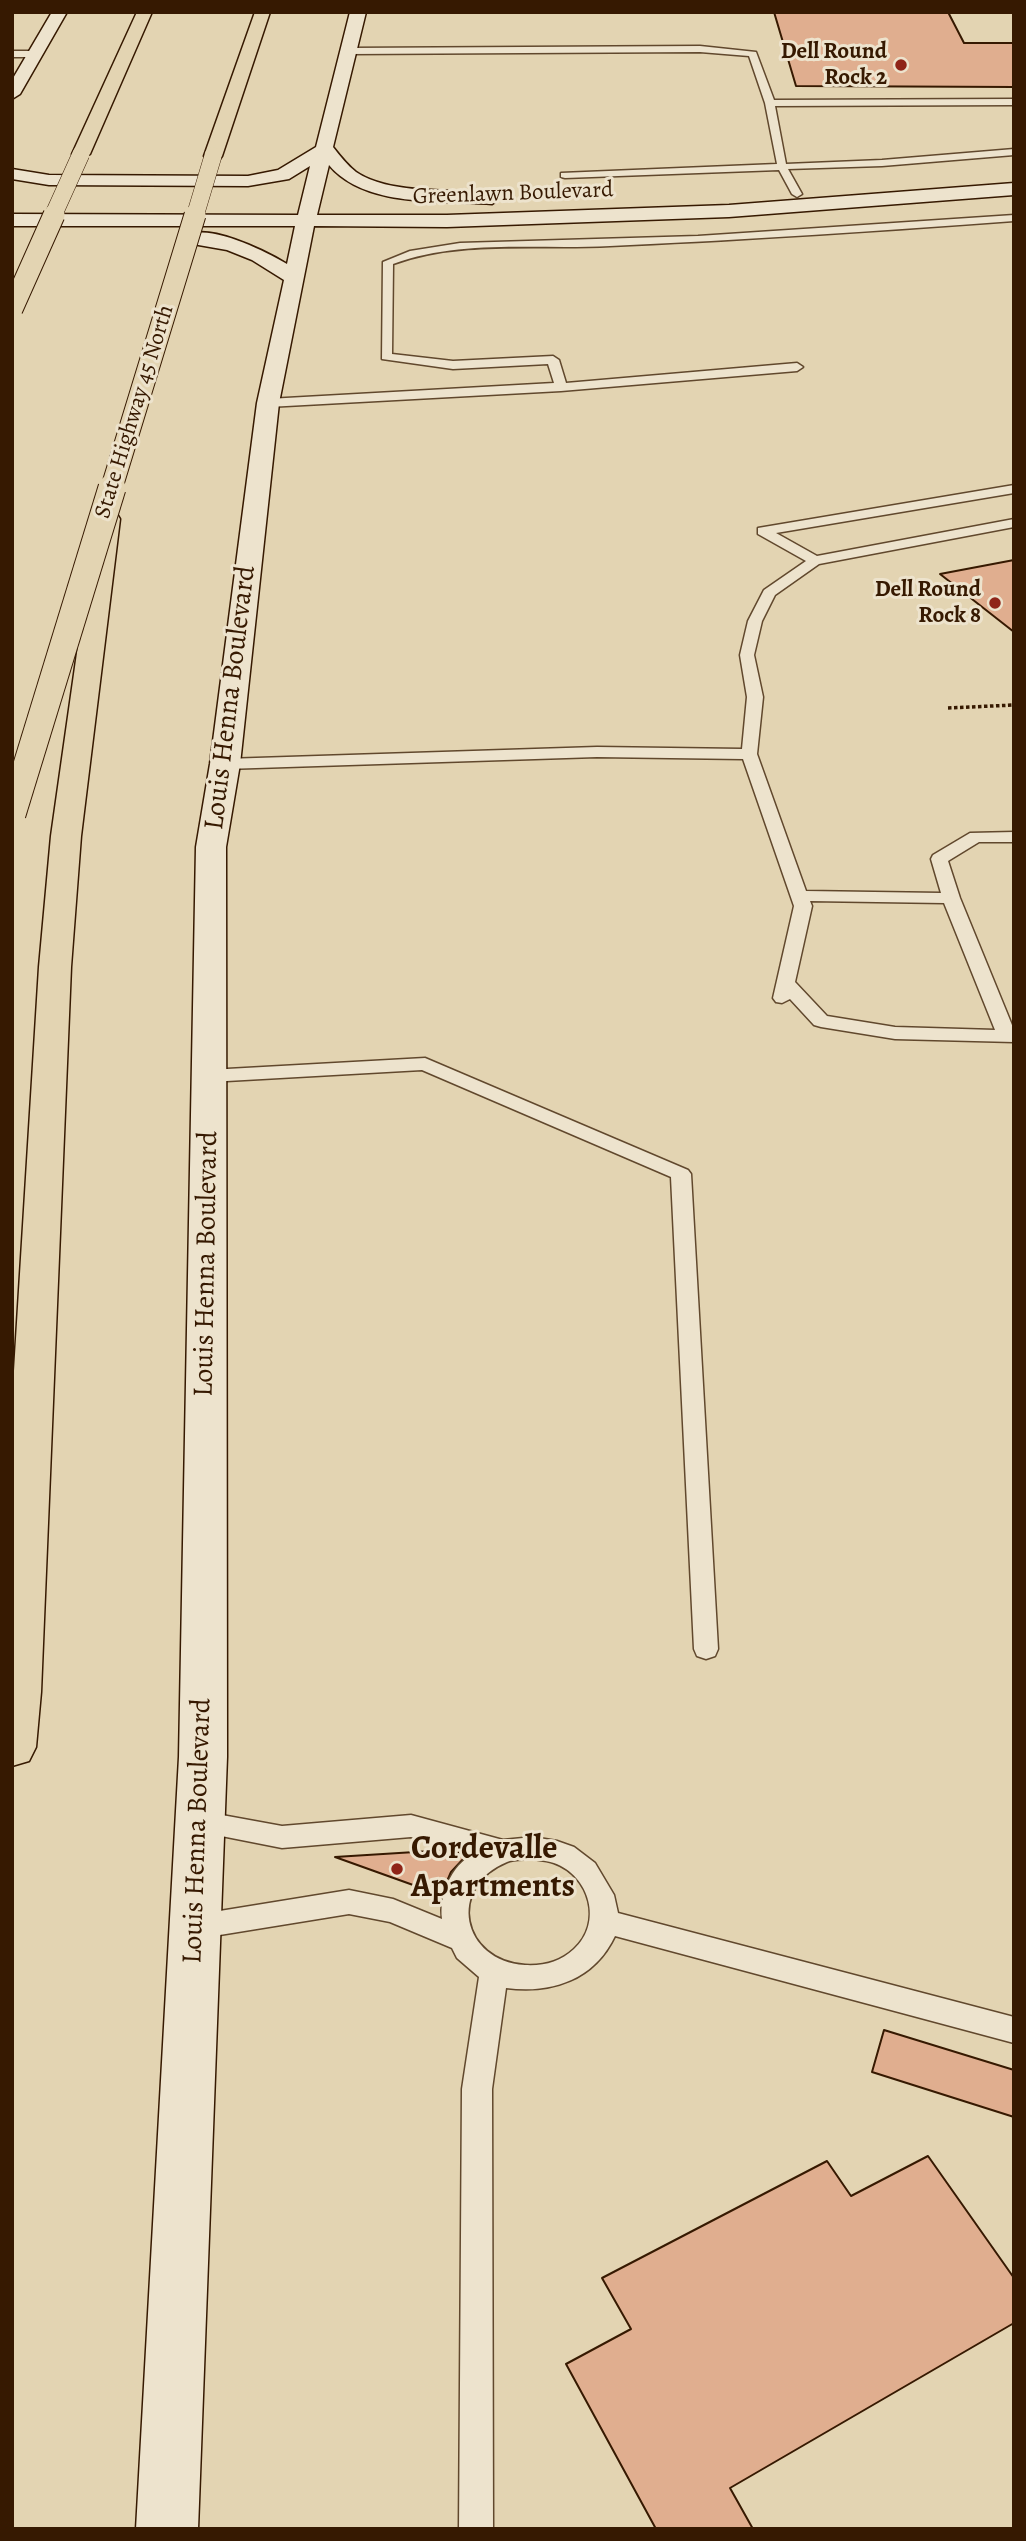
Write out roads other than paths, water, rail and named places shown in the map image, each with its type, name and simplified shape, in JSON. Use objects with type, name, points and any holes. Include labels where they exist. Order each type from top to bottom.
[{"type":"highway","points":[[12,309],[145,12]]},
{"type":"highway","name":"State Highway 45 North","points":[[12,814],[213,156],[263,12]]},
{"type":"highway","points":[[12,1747],[19,1665],[55,967],[66,836],[112,485]]},
{"type":"main road","points":[[12,94],[60,12]]},
{"type":"main road","name":"Louis Henna Boulevard","points":[[167,2529],[200,1822],[211,847],[225,764],[268,403],[305,222],[303,201],[325,149],[358,12]]},
{"type":"main road","points":[[12,174],[49,180],[248,181],[283,175],[325,149],[351,177],[367,184],[404,191],[518,200]]},
{"type":"main road","name":"Greenlawn Boulevard","points":[[356,201],[650,200],[797,194],[1014,176]]},
{"type":"main road","name":"Greenlawn Boulevard","points":[[12,220],[447,221],[729,211],[1014,189]]},
{"type":"main road","points":[[729,211],[770,206],[794,199],[797,194]]},
{"type":"main road","points":[[39,200],[80,200]]},
{"type":"main road","points":[[175,201],[215,201]]},
{"type":"main road","points":[[303,201],[332,201]]},
{"type":"main road","points":[[357,238],[414,225],[447,221]]},
{"type":"main road","points":[[12,239],[203,239],[236,244],[266,259],[294,278],[313,263]]},
{"type":"lane","points":[[350,51],[700,49],[753,54],[770,103],[782,167],[797,194]]},
{"type":"lane","points":[[12,54],[35,54]]},
{"type":"lane","points":[[770,103],[1014,102]]},
{"type":"lane","points":[[565,175],[882,163],[1014,152]]},
{"type":"lane","points":[[561,387],[554,360],[453,365],[386,357],[388,262],[410,251],[443,247],[769,237],[1014,218]]},
{"type":"lane","points":[[268,403],[347,401],[561,387],[797,367]]},
{"type":"lane","points":[[815,561],[763,531],[1014,489]]},
{"type":"lane","points":[[1014,523],[815,561],[769,593],[755,621],[747,655],[755,697],[749,754],[803,906],[784,991],[821,1021],[895,1034],[1011,1036],[951,898],[939,859],[976,837],[1014,836]]},
{"type":"lane","points":[[225,764],[597,752],[749,754]]},
{"type":"lane","points":[[800,896],[951,898]]},
{"type":"lane","points":[[209,1076],[425,1064],[681,1174],[706,1649]]},
{"type":"lane","points":[[200,1822],[282,1837],[411,1826],[502,1851],[533,1848],[563,1854],[587,1870],[602,1894],[605,1921],[596,1945],[578,1965],[553,1976],[523,1980],[494,1972],[472,1958],[457,1938],[452,1911],[459,1886],[476,1865],[502,1851]]},
{"type":"lane","points":[[195,1927],[349,1902],[393,1911],[457,1938]]},
{"type":"lane","points":[[605,1921],[1014,2030]]},
{"type":"lane","points":[[476,2529],[477,2089],[494,1972]]},
{"type":"place","name":"Dell Round Rock 2","points":[[901,65]]},
{"type":"place","name":"Dell Round Rock 8","points":[[995,603]]},
{"type":"place","name":"Cordevalle Apartments","points":[[397,1869]]}]
